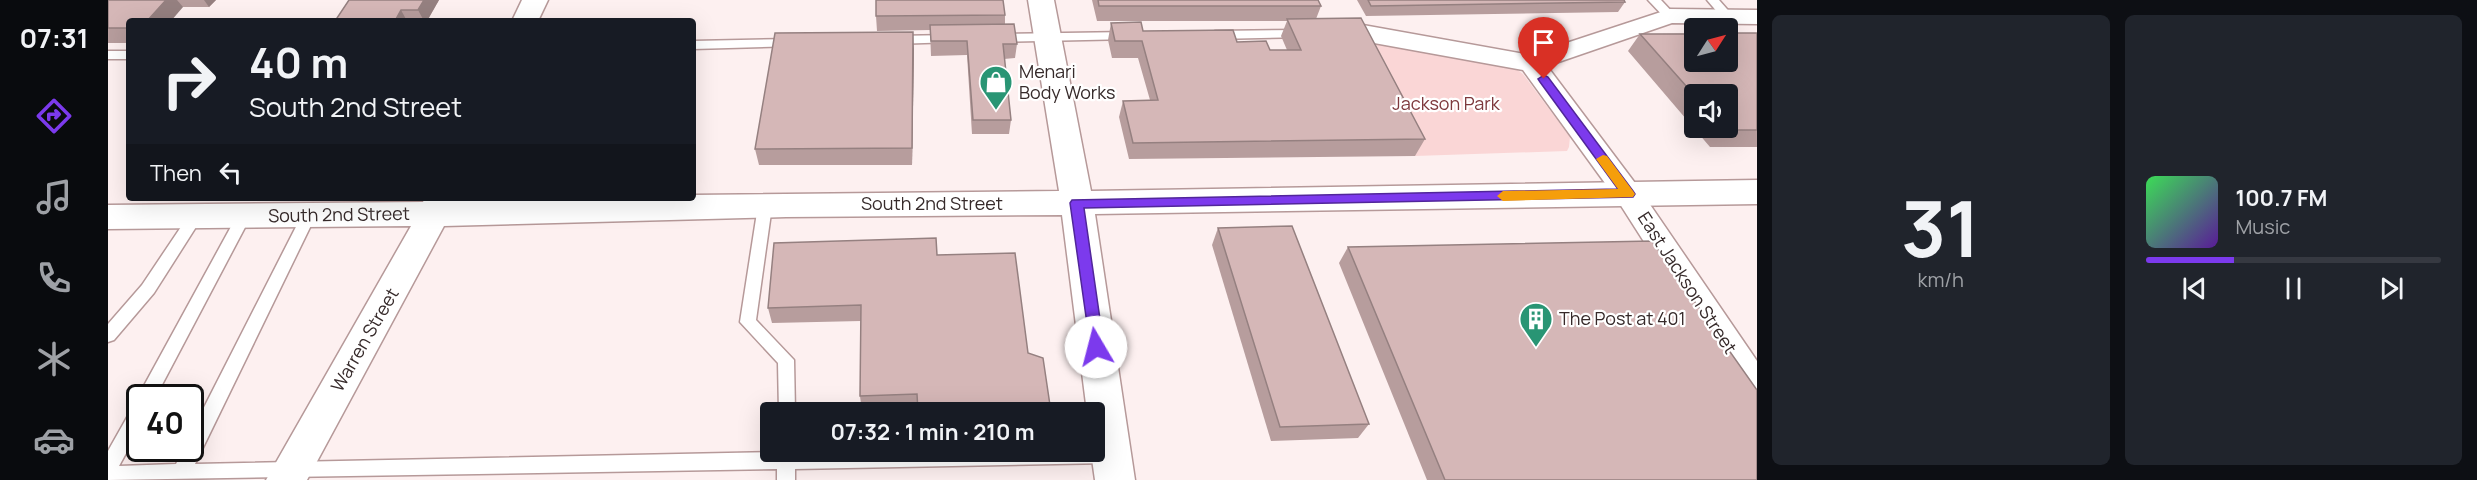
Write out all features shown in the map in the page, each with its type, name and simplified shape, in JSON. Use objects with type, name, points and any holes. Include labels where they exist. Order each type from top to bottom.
[{"type":"street","points":[[526,18],[535,0]]},
{"type":"street","points":[[1041,0],[1077,203],[1114,468]]},
{"type":"street","points":[[1357,33],[1532,63],[1662,8],[1720,8],[1757,17]]},
{"type":"street","name":"East Jackson Street","points":[[1532,63],[1628,194],[1757,389]]},
{"type":"street","name":"South 2nd Street","points":[[108,217],[309,215],[437,206],[1077,203],[1757,192]]},
{"type":"street","name":"Warren Street","points":[[289,474],[416,249],[437,206]]},
{"type":"lane","points":[[1200,35],[1316,33]]},
{"type":"lane","points":[[883,40],[1142,36]]},
{"type":"lane","points":[[696,45],[800,42]]},
{"type":"lane","points":[[108,56],[126,55]]},
{"type":"lane","points":[[765,206],[747,322],[786,360],[787,402]]},
{"type":"lane","points":[[182,471],[309,215]]},
{"type":"lane","points":[[108,335],[148,289],[196,216]]},
{"type":"lane","points":[[154,384],[244,216]]},
{"type":"lane","points":[[108,468],[126,435]]},
{"type":"lane","points":[[108,476],[182,471],[289,474],[760,457]]},
{"type":"lane","points":[[786,480],[787,462]]},
{"type":"lane","points":[[950,462],[1114,468]]},
{"type":"green space","name":"Jackson Park","points":[[1353,35],[1515,68],[1523,74],[1570,137],[1567,151],[1415,156]]},
{"type":"building","points":[[108,0],[166,0],[150,18],[126,18],[126,28],[108,28]]},
{"type":"building","points":[[349,0],[424,0],[418,10],[401,10],[397,18],[337,18]]},
{"type":"building","points":[[876,0],[1003,0],[1005,15],[876,16]]},
{"type":"building","points":[[1098,0],[1318,0],[1321,6],[1099,6]]},
{"type":"building","points":[[1368,0],[1624,0],[1625,2],[1371,6]]},
{"type":"building","points":[[1361,18],[1425,139],[1133,143],[1123,101],[1158,100],[1142,41],[1115,41],[1111,23],[1141,22],[1143,31],[1233,30],[1237,42],[1266,41],[1270,50],[1301,50],[1287,19]]},
{"type":"building","points":[[1014,24],[1017,44],[1003,44],[1011,120],[973,120],[967,41],[931,41],[930,25]]},
{"type":"building","points":[[913,32],[912,148],[755,149],[775,33]]},
{"type":"building","points":[[1738,33],[1757,33],[1757,130],[1738,130],[1738,84],[1684,84],[1640,34],[1684,34],[1684,72],[1738,72]]},
{"type":"building","points":[[1292,226],[1369,424],[1280,427],[1218,228]]},
{"type":"building","points":[[936,238],[937,255],[1015,253],[1028,353],[1043,358],[1050,402],[917,402],[917,394],[860,396],[861,305],[768,308],[774,243]]},
{"type":"building","name":"The Post at 401","points":[[1652,241],[1757,390],[1757,480],[1445,480],[1348,247]]},
{"type":"slow traffic","points":[[1503,196],[1628,194],[1603,159]]},
{"type":"place","name":"Menari Body Works","points":[[996,111]]},
{"type":"place","name":"The Post at 401","points":[[1536,348]]},
{"type":"route","points":[[1096,347],[1077,203],[1628,194],[1544,79]]}]
